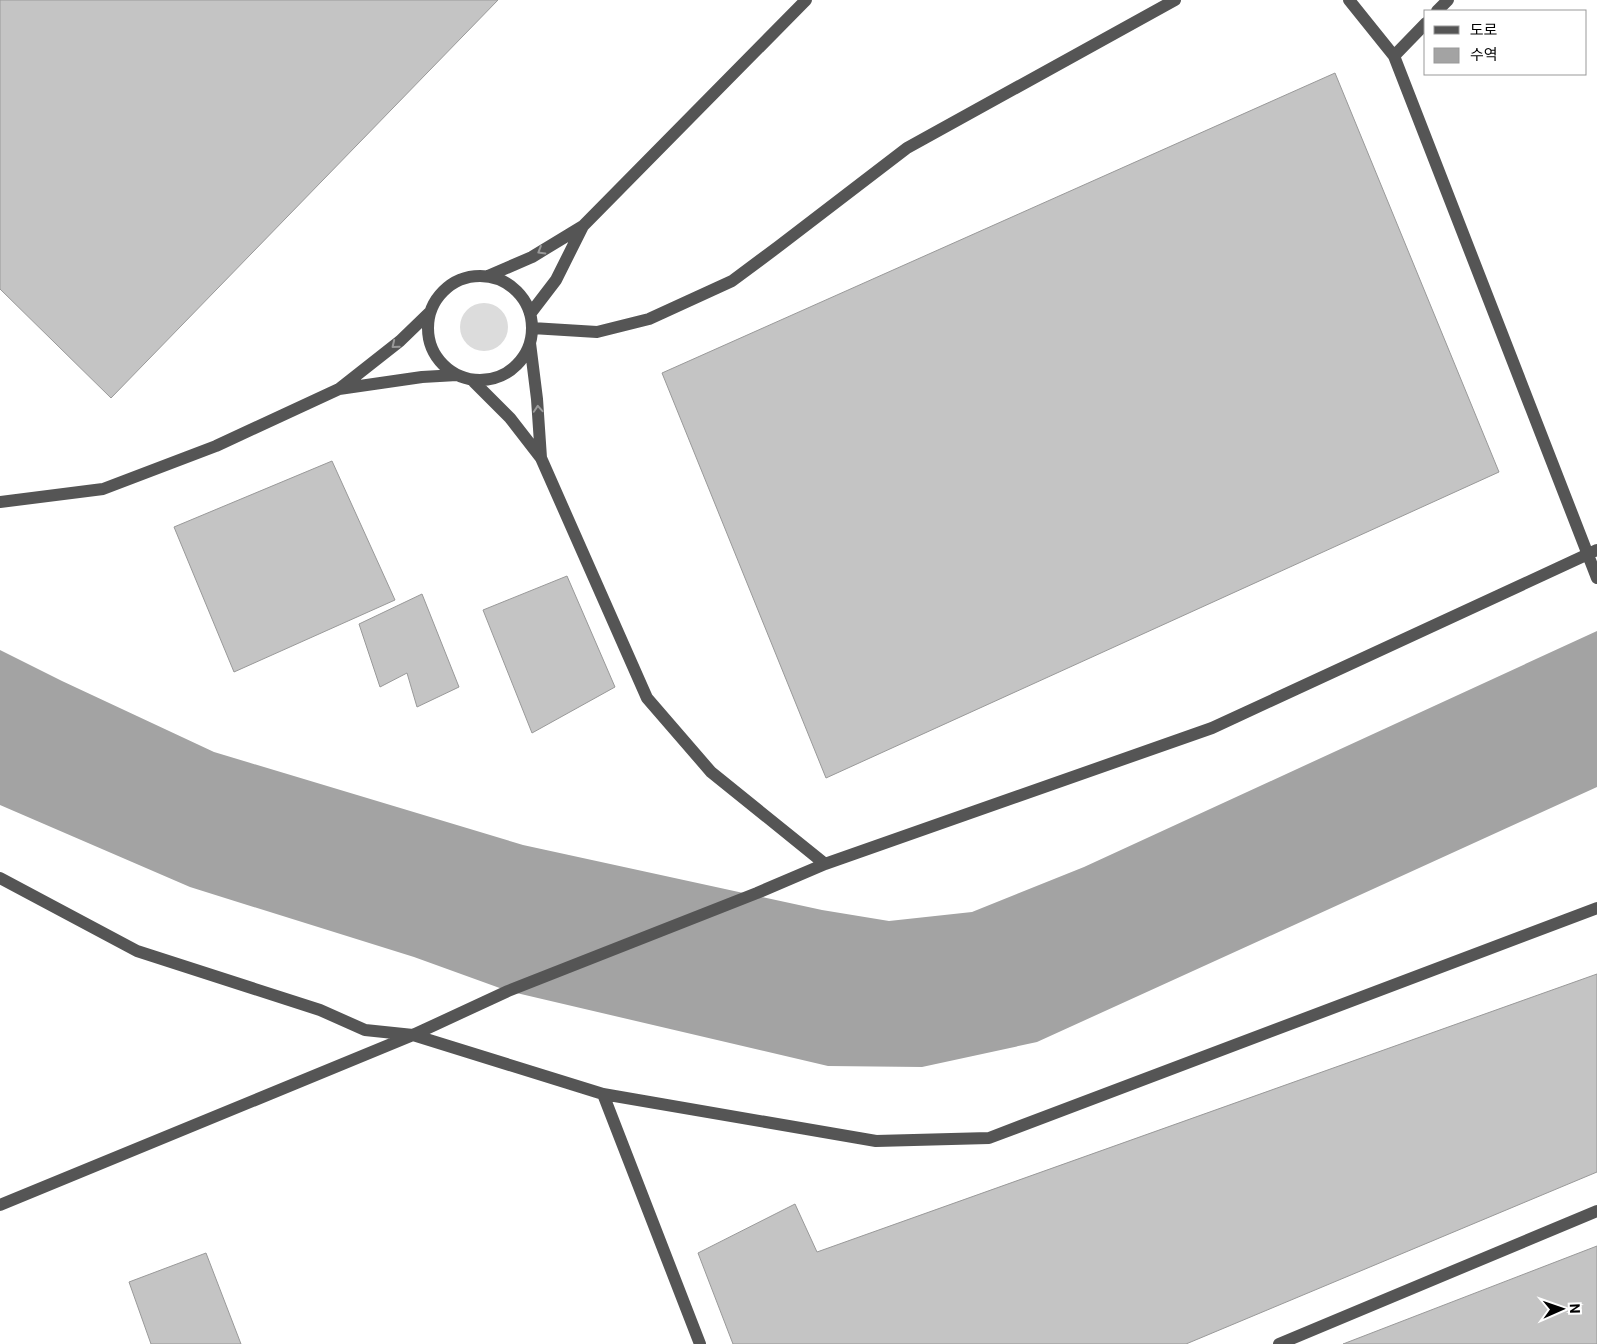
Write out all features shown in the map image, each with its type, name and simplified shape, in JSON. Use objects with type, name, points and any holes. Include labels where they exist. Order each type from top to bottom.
[{"type":"lane","points":[[488,276],[532,257],[583,226],[806,0]]},
{"type":"lane","points":[[532,328],[597,332],[649,319],[732,281],[907,148],[1176,0]]},
{"type":"lane","points":[[1349,0],[1394,56],[1592,553],[1597,578]]},
{"type":"lane","points":[[1438,10],[1448,0]]},
{"type":"lane","points":[[1394,56],[1424,25]]},
{"type":"lane","points":[[530,314],[556,280],[583,226]]},
{"type":"lane","points":[[530,343],[523,357],[513,368],[501,376],[486,380],[472,380],[457,375],[445,367],[435,355],[428,327],[430,312],[437,298],[447,287],[459,279],[474,276],[488,276],[503,280],[515,288],[525,300],[532,328],[530,343],[537,399],[541,458]]},
{"type":"lane","points":[[0,502],[103,489],[216,446],[339,389],[400,341],[430,312]]},
{"type":"lane","points":[[339,389],[457,375]]},
{"type":"lane","points":[[472,380],[510,418],[541,458],[647,698],[712,772],[825,864]]},
{"type":"lane","points":[[0,1205],[413,1035],[508,991],[757,893],[825,864],[1212,728],[1592,553]]},
{"type":"lane","points":[[0,878],[138,951],[320,1010],[365,1030],[413,1035],[603,1094],[876,1141],[989,1138],[1597,908]]},
{"type":"lane","points":[[603,1094],[700,1344]]},
{"type":"lane","points":[[1279,1344],[1597,1211]]},
{"type":"shaded area","points":[[479,303],[489,303],[501,310],[508,322],[508,332],[501,344],[489,351],[479,351],[471,347],[464,340],[460,332],[460,322],[464,314],[471,307]]},
{"type":"water","points":[[1597,631],[1597,787],[1037,1042],[922,1067],[828,1066],[508,991],[414,957],[190,887],[0,805],[0,650],[214,752],[523,845],[822,910],[889,921],[972,912],[1084,867]]},
{"type":"building","points":[[0,0],[498,0],[111,398],[0,289]]},
{"type":"building","points":[[1335,73],[1499,472],[826,778],[662,373]]},
{"type":"building","points":[[332,461],[395,600],[234,672],[174,527]]},
{"type":"building","points":[[567,576],[615,687],[532,733],[483,610]]},
{"type":"building","points":[[422,594],[459,687],[417,707],[407,673],[380,687],[359,624]]},
{"type":"building","points":[[1597,974],[1597,1172],[1186,1344],[733,1344],[698,1253],[795,1204],[817,1252]]},
{"type":"building","points":[[1597,1246],[1597,1344],[1343,1344]]},
{"type":"building","points":[[206,1253],[241,1344],[151,1344],[129,1282]]}]
